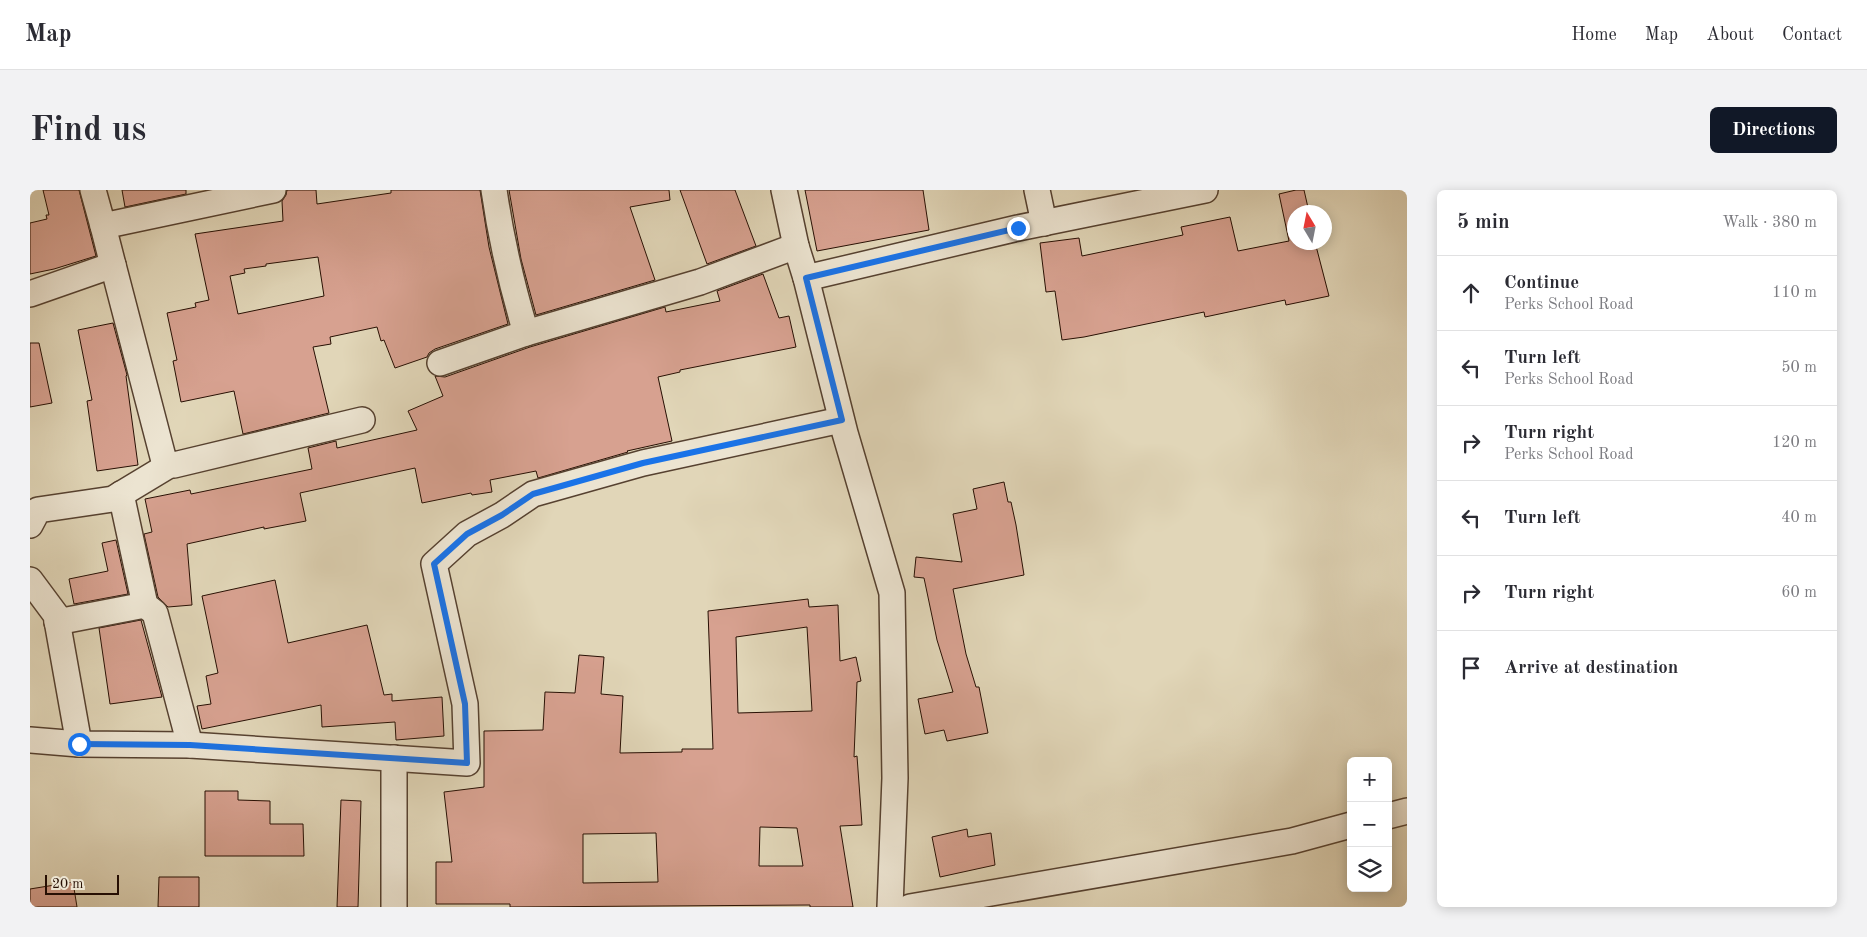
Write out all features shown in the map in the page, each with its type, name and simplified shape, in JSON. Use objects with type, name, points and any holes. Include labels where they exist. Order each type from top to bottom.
[{"type":"street","points":[[93,190],[104,226],[164,461],[174,465],[362,420]]},
{"type":"street","points":[[104,226],[273,190]]},
{"type":"street","points":[[494,190],[499,226],[513,289],[526,333]]},
{"type":"street","points":[[784,190],[796,246],[842,420],[892,593],[895,778],[890,907]]},
{"type":"street","points":[[1037,190],[1044,223]]},
{"type":"street","points":[[806,278],[1044,223],[1205,190]]},
{"type":"street","points":[[440,363],[526,333],[700,282],[796,246]]},
{"type":"street","points":[[30,294],[113,265]]},
{"type":"street","points":[[30,740],[79,744],[190,745],[467,763],[465,704],[434,564],[467,534],[502,515],[533,494],[643,463],[842,420]]},
{"type":"street","points":[[30,525],[38,510],[113,499],[171,464]]},
{"type":"street","points":[[121,494],[144,606]]},
{"type":"street","points":[[30,580],[56,615],[79,744]]},
{"type":"street","points":[[57,622],[144,606],[155,613],[190,745]]},
{"type":"street","points":[[394,758],[394,907]]},
{"type":"street","points":[[1392,815],[1407,811]]},
{"type":"street","points":[[910,907],[1292,841],[1347,826]]},
{"type":"building","points":[[43,190],[79,190],[96,256],[30,274],[30,223],[47,219],[46,215],[49,215]]},
{"type":"building","points":[[122,190],[186,190],[186,194],[125,207]]},
{"type":"building","points":[[287,190],[316,190],[317,204],[391,193],[391,190],[480,190],[489,247],[508,324],[435,349],[427,357],[395,368],[384,340],[381,341],[377,327],[330,337],[331,344],[313,347],[329,413],[243,434],[234,391],[181,402],[173,361],[177,360],[167,313],[196,307],[195,303],[209,300],[195,234],[283,221],[282,201]],"holes":[[[318,257],[324,296],[238,314],[230,276],[245,273],[244,269],[266,266],[266,264]]]},
{"type":"building","points":[[509,190],[669,190],[670,200],[630,207],[655,280],[536,315],[521,259]]},
{"type":"building","points":[[680,190],[735,190],[756,246],[707,264]]},
{"type":"building","points":[[805,190],[923,190],[929,230],[817,251]]},
{"type":"building","points":[[1304,190],[1307,205],[1287,205],[1287,232],[1279,194]]},
{"type":"building","points":[[1230,217],[1238,251],[1287,241],[1287,250],[1317,250],[1329,296],[1286,305],[1285,300],[1205,317],[1204,312],[1062,340],[1055,291],[1046,292],[1040,243],[1079,238],[1082,256],[1183,235],[1181,227]]},
{"type":"building","points":[[763,274],[779,318],[789,316],[796,347],[680,370],[680,372],[658,377],[672,441],[627,451],[538,478],[536,471],[490,480],[492,492],[472,495],[471,493],[422,503],[415,468],[300,493],[306,521],[264,529],[264,527],[187,544],[192,605],[168,607],[158,597],[144,534],[152,532],[145,499],[190,490],[191,494],[312,469],[308,448],[336,441],[337,448],[417,430],[408,411],[443,396],[435,376],[445,377],[530,347],[665,307],[666,312],[720,301],[717,291]]},
{"type":"building","points":[[113,323],[127,375],[138,465],[97,471],[87,401],[92,400],[78,330]]},
{"type":"building","points":[[30,343],[39,343],[52,403],[30,407]]},
{"type":"building","points":[[1004,482],[1008,502],[1011,502],[1016,525],[1024,575],[953,589],[966,654],[976,687],[979,687],[988,733],[947,741],[944,730],[925,734],[918,699],[953,692],[937,640],[924,578],[914,577],[916,557],[962,562],[953,514],[977,509],[973,489]]},
{"type":"building","points":[[116,540],[128,594],[74,604],[69,579],[108,571],[102,543]]},
{"type":"building","points":[[275,580],[288,643],[367,625],[384,695],[392,694],[392,701],[442,697],[444,736],[396,740],[395,722],[322,727],[321,705],[202,729],[197,706],[211,704],[206,676],[218,673],[202,596]]},
{"type":"building","points":[[808,599],[809,607],[838,605],[840,661],[856,657],[861,681],[857,682],[854,757],[857,756],[862,825],[840,826],[853,907],[810,907],[810,905],[510,907],[510,904],[436,904],[436,862],[452,862],[444,792],[484,787],[484,731],[543,730],[545,692],[575,693],[579,655],[604,657],[601,694],[623,696],[620,753],[682,752],[682,749],[713,749],[708,611]],"holes":[[[807,627],[812,711],[738,713],[736,637]],[[760,827],[797,828],[803,866],[759,866]],[[656,833],[658,882],[583,883],[583,834]]]},
{"type":"building","points":[[141,620],[162,697],[110,704],[99,628]]},
{"type":"building","points":[[205,791],[238,791],[238,800],[270,801],[270,824],[303,824],[304,856],[205,856]]},
{"type":"building","points":[[341,800],[361,801],[358,907],[337,907]]},
{"type":"building","points":[[967,829],[968,837],[991,833],[995,865],[940,877],[932,837]]},
{"type":"building","points":[[159,877],[199,877],[199,907],[158,907]]},
{"type":"building","points":[[73,882],[77,907],[30,907],[30,889]]},
{"type":"route","points":[[79,744],[190,745],[467,763],[465,704],[434,564],[467,534],[502,515],[533,494],[643,463],[842,420],[806,278],[1018,228]]}]
